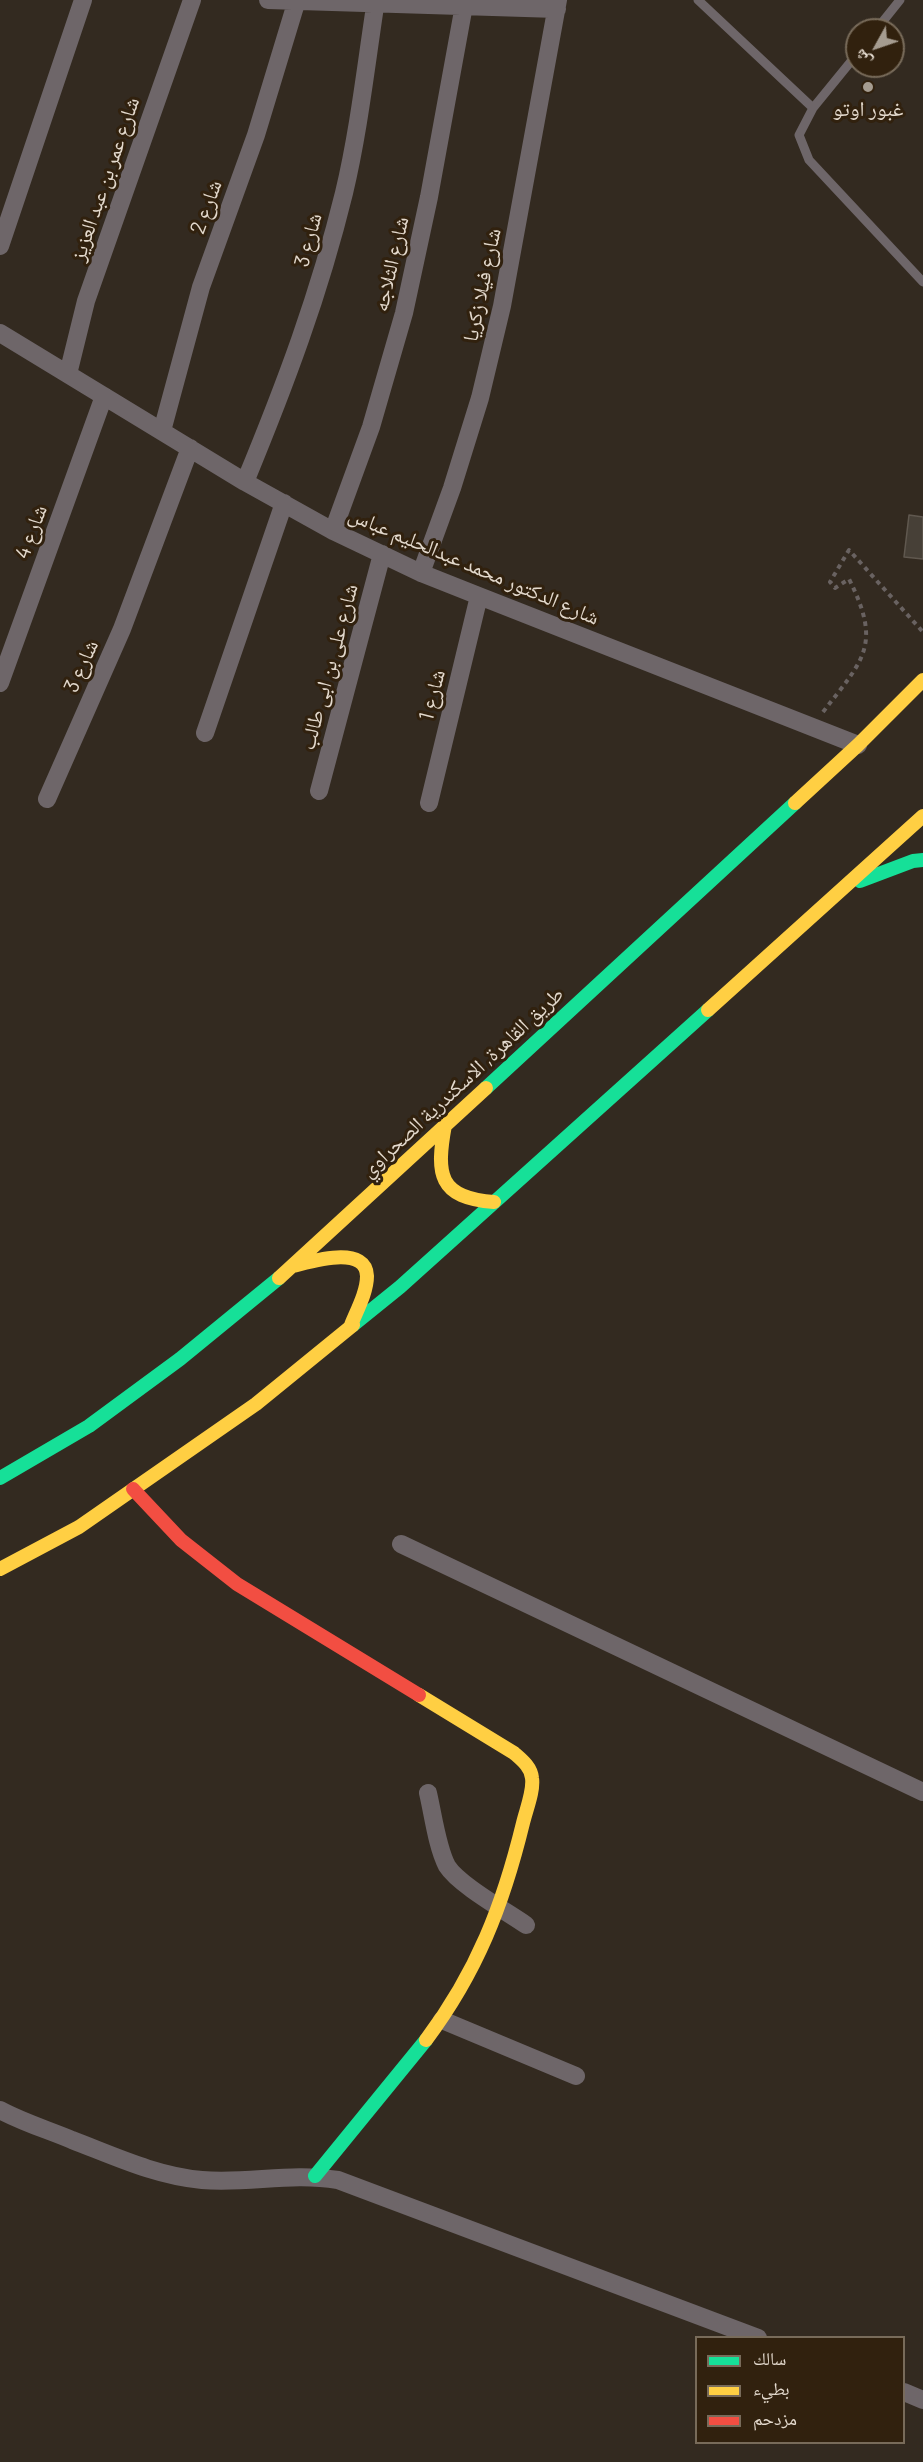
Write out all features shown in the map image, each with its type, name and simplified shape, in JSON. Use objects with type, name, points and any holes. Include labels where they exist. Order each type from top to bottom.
[{"type":"main road","name":"طريق القاهرة, الاسكندرية الصحراوي","points":[[0,1478],[89,1426],[180,1359],[293,1266],[858,745],[923,680]]},
{"type":"main road","points":[[0,1569],[79,1527],[256,1404],[400,1287],[923,816]]},
{"type":"main road","points":[[845,887],[913,861],[923,860]]},
{"type":"main road","points":[[445,1125],[439,1161],[443,1177],[453,1191],[468,1199],[494,1202]]},
{"type":"main road","points":[[293,1266],[332,1256],[351,1258],[361,1263],[367,1271],[365,1288],[351,1325]]},
{"type":"main road","points":[[133,1489],[181,1540],[237,1584],[514,1753],[527,1764],[533,1781],[500,1907],[488,1937],[442,2020],[315,2176]]},
{"type":"street","points":[[0,246],[83,0]]},
{"type":"street","name":"شارع عمر بن عبد العزيز","points":[[68,374],[87,301],[192,0]]},
{"type":"street","points":[[268,0],[557,5]]},
{"type":"street","name":"شارع 2","points":[[162,431],[201,287],[256,135],[297,1]]},
{"type":"street","name":"شارع 3","points":[[245,482],[291,368],[321,281],[344,191],[362,100],[376,2]]},
{"type":"street","name":"شارع الثلاجه","points":[[333,531],[371,427],[404,313],[429,197],[464,3]]},
{"type":"street","name":"شارع فيلا زكريا","points":[[421,573],[452,488],[480,398],[499,318],[557,5]]},
{"type":"street","name":"شارع الدكتور محمد عبدالحليم عباس","points":[[2,338],[68,374],[245,482],[333,531],[421,573],[858,745]]},
{"type":"street","name":"شارع 4","points":[[0,683],[7,642],[104,396]]},
{"type":"street","name":"شارع 3","points":[[47,799],[122,629],[190,448]]},
{"type":"street","points":[[205,733],[284,503]]},
{"type":"street","name":"شارع على بن ابى طالب","points":[[319,791],[382,554]]},
{"type":"street","name":"شارع 1","points":[[429,803],[479,596]]},
{"type":"street","points":[[401,1544],[923,1792]]},
{"type":"street","points":[[428,1793],[449,1869],[461,1880],[526,1925]]},
{"type":"street","points":[[442,2020],[576,2076]]},
{"type":"street","points":[[0,2110],[130,2163],[165,2174],[201,2180],[237,2181],[315,2176],[361,2187],[755,2336]]},
{"type":"street","points":[[905,2393],[923,2400]]},
{"type":"lane","points":[[698,0],[813,108]]},
{"type":"lane","points":[[886,18],[900,0]]},
{"type":"lane","points":[[845,69],[813,108],[800,135],[809,160],[923,282]]},
{"type":"path","points":[[812,727],[854,671],[864,651],[867,629],[863,607],[849,579],[835,588],[830,582],[849,550],[923,632]]},
{"type":"building","points":[[909,515],[923,517],[923,559],[904,557]]},
{"type":"traffic: fast","points":[[486,1088],[795,803]]},
{"type":"traffic: fast","points":[[860,881],[913,861],[923,860]]},
{"type":"traffic: fast","points":[[353,1325],[400,1287],[708,1010]]},
{"type":"traffic: fast","points":[[0,1478],[89,1426],[180,1359],[279,1278]]},
{"type":"traffic: fast","points":[[315,2176],[426,2040]]},
{"type":"traffic: slow","points":[[795,803],[858,745],[923,680]]},
{"type":"traffic: slow","points":[[708,1010],[923,816]]},
{"type":"traffic: slow","points":[[279,1278],[486,1088]]},
{"type":"traffic: slow","points":[[445,1125],[441,1157],[445,1180],[461,1195],[475,1200],[494,1202]]},
{"type":"traffic: slow","points":[[293,1266],[336,1258],[357,1260],[364,1266],[367,1276],[365,1288],[351,1325]]},
{"type":"traffic: slow","points":[[0,1569],[79,1527],[256,1404],[353,1325]]},
{"type":"traffic: slow","points":[[419,1695],[514,1753],[528,1767],[532,1783],[507,1882],[486,1937],[460,1989],[426,2040]]},
{"type":"traffic: jam","points":[[133,1489],[181,1540],[237,1584],[419,1695]]},
{"type":"place","name":"غبور اوتو","points":[[868,87]]}]
